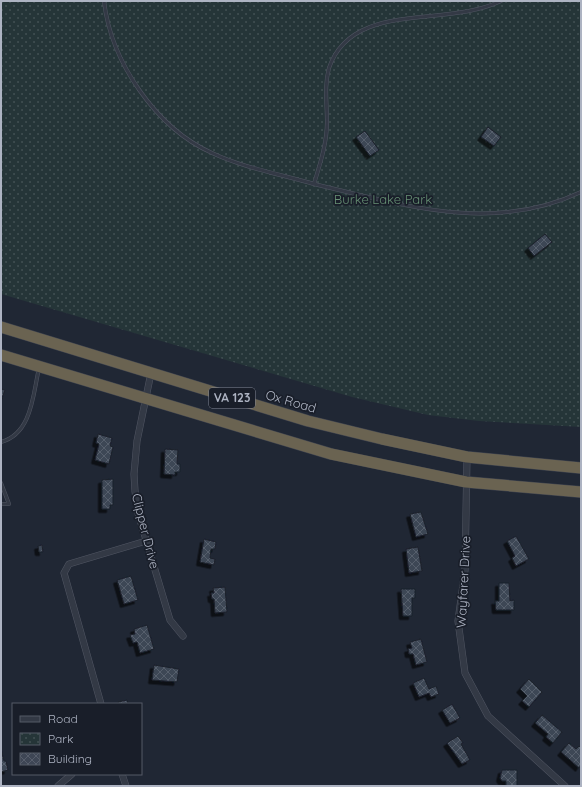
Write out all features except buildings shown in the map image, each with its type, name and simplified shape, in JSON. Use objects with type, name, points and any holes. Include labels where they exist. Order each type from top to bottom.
[{"type":"highway","name":"Ox Road","points":[[1,327],[308,421],[425,449],[467,457],[581,468]]},
{"type":"highway","name":"VA 123","points":[[1,354],[331,454],[466,482],[581,492]]},
{"type":"street","name":"Clipper Drive","points":[[151,373],[137,441],[134,474],[138,513],[170,620],[183,636]]},
{"type":"street","name":"Wayfarer Drive","points":[[467,457],[465,570],[458,621],[465,673],[488,716],[562,785]]},
{"type":"street","points":[[101,703],[64,573],[69,564],[146,541]]},
{"type":"street","points":[[58,786],[71,775]]},
{"type":"street","points":[[122,775],[126,786]]},
{"type":"lane","points":[[104,1],[112,38],[133,82],[156,111],[172,126],[211,153],[232,162],[314,184],[446,213],[506,213],[536,208],[581,192]]},
{"type":"lane","points":[[401,15],[454,13],[482,8],[501,1]]},
{"type":"lane","points":[[314,184],[326,139],[325,90],[329,67],[342,43],[363,25]]},
{"type":"lane","points":[[1,442],[16,434],[23,426],[29,411],[39,366]]},
{"type":"lane","points":[[1,483],[9,504],[1,504]]},
{"type":"green space","name":"Burke Lake Park","points":[[1,1],[581,1],[581,427],[479,421],[428,415],[352,397],[1,294]]}]
